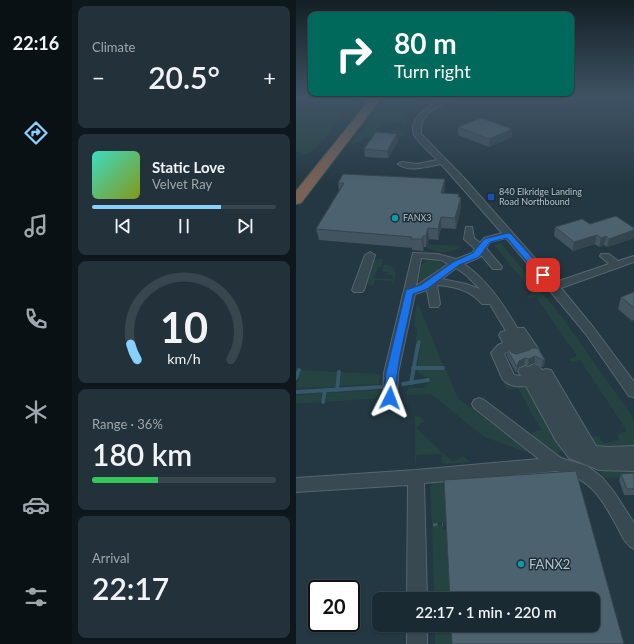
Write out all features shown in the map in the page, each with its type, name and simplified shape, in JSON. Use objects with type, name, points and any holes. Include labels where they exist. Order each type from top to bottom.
[{"type":"highway","points":[[296,200],[353,127]]},
{"type":"street","points":[[415,127],[417,134],[443,161],[554,287],[589,330],[634,392]]},
{"type":"street","points":[[397,173],[402,164],[417,166],[443,161]]},
{"type":"street","points":[[469,229],[469,239],[481,248],[497,266]]},
{"type":"street","points":[[410,292],[432,282],[456,263],[476,255],[487,240],[508,235]]},
{"type":"street","points":[[390,398],[391,373],[397,352],[417,255],[439,257],[456,256],[481,248]]},
{"type":"street","points":[[358,290],[370,255]]},
{"type":"street","points":[[605,256],[618,265]]},
{"type":"street","points":[[439,257],[456,263],[476,286],[521,350]]},
{"type":"street","points":[[554,287],[634,259]]},
{"type":"street","points":[[410,292],[424,296],[434,304],[431,287],[432,282]]},
{"type":"street","points":[[432,282],[476,286],[489,285],[496,292],[521,350]]},
{"type":"street","points":[[464,298],[467,292],[476,286]]},
{"type":"street","points":[[521,350],[502,348],[497,353],[509,378],[518,382],[533,372]]},
{"type":"street","points":[[533,372],[576,441],[586,450],[594,453],[634,453]]},
{"type":"street","points":[[533,372],[561,437],[574,452],[584,458],[599,463],[634,464]]},
{"type":"street","points":[[479,404],[558,464]]},
{"type":"street","points":[[296,485],[416,477],[558,464],[571,467],[589,475],[601,486],[634,540]]},
{"type":"street","points":[[416,477],[417,592]]},
{"type":"street","points":[[417,632],[418,644]]},
{"type":"path","points":[[433,524],[443,524]]},
{"type":"green space","points":[[296,127],[333,127],[324,139],[311,152],[305,154],[296,152]]},
{"type":"green space","points":[[365,127],[379,127],[376,132],[379,134],[395,130],[404,130],[405,135],[401,138],[391,140],[365,137],[360,142],[352,144],[351,142]]},
{"type":"green space","points":[[501,243],[562,317],[634,419],[634,448],[599,449],[587,438],[598,436],[604,443],[619,440],[618,434],[627,431],[580,360],[573,362],[570,361],[570,359],[577,356],[536,297],[527,298],[527,296],[533,293],[494,245]]},
{"type":"green space","points":[[427,244],[461,246],[453,251],[438,252],[426,247]]},
{"type":"green space","points":[[382,258],[381,267],[378,267],[374,278],[392,279],[393,275],[387,275],[388,272],[382,271],[384,264],[393,267],[396,272],[393,287],[392,281],[375,280],[374,285],[371,286],[367,284],[374,260]]},
{"type":"green space","points":[[428,260],[437,260],[444,264],[420,282],[418,280],[422,264]]},
{"type":"green space","points":[[416,305],[419,306],[443,365],[428,368],[417,367],[421,343],[417,342],[414,360],[417,327],[414,327]]},
{"type":"green space","points":[[417,369],[446,370],[458,398],[527,452],[484,437],[431,394],[406,395],[408,388],[424,388],[425,384],[428,382],[428,378],[418,373]]},
{"type":"green space","points":[[301,370],[337,372],[335,387],[296,388]]},
{"type":"green space","points":[[342,372],[379,374],[382,377],[379,379],[379,384],[339,386]]},
{"type":"green space","points":[[501,378],[528,387],[562,448],[561,452],[554,452],[531,435],[532,432],[541,430],[518,388],[507,390]]},
{"type":"green space","points":[[381,390],[380,398],[326,402],[327,393]]},
{"type":"green space","points":[[322,393],[321,402],[296,404],[296,395]]},
{"type":"green space","points":[[415,416],[421,417],[424,421],[416,428],[453,462],[463,456],[470,462],[446,464],[442,463],[442,454],[417,455],[415,466]]},
{"type":"green space","points":[[634,469],[634,477],[606,478],[601,473],[603,470]]},
{"type":"green space","points":[[580,478],[581,482],[444,491],[446,522],[432,523],[430,487],[433,481]]},
{"type":"green space","points":[[443,525],[443,529],[446,529],[450,592],[434,592],[432,527]]},
{"type":"green space","points":[[435,632],[451,632],[452,644],[435,644]]},
{"type":"building","points":[[458,127],[507,127],[512,129],[489,139]]},
{"type":"building","points":[[376,132],[397,134],[387,151],[364,149]]},
{"type":"building","name":"FANX3","points":[[343,174],[445,179],[441,193],[459,194],[458,197],[461,197],[455,218],[441,217],[438,229],[428,228],[426,236],[423,236],[422,239],[316,229],[344,183],[338,183]]},
{"type":"building","points":[[616,216],[634,228],[634,230],[609,239],[606,236],[601,238],[597,235],[574,242],[555,227],[582,219],[590,224]]},
{"type":"building","points":[[634,292],[634,308],[621,297]]},
{"type":"building","points":[[532,348],[538,348],[545,360],[535,356],[529,359],[525,358],[519,361],[517,367],[507,349],[516,354]]},
{"type":"building","name":"FANX2","points":[[576,471],[624,644],[452,644],[451,632],[600,632],[600,592],[450,592],[444,480]]},
{"type":"building","points":[[634,473],[634,489],[627,489],[621,474]]},
{"type":"waterway","points":[[418,346],[419,342]]},
{"type":"waterway","points":[[414,368],[418,345]]},
{"type":"waterway","points":[[411,383],[414,368]]},
{"type":"waterway","points":[[414,368],[443,368]]},
{"type":"waterway","points":[[296,378],[299,370]]},
{"type":"waterway","points":[[337,390],[339,372]]},
{"type":"waterway","points":[[411,383],[428,380]]},
{"type":"waterway","points":[[403,384],[411,383]]},
{"type":"waterway","points":[[337,390],[381,387]]},
{"type":"waterway","points":[[296,392],[325,390]]},
{"type":"waterway","points":[[323,402],[325,390]]},
{"type":"waterway","points":[[325,390],[337,390]]},
{"type":"place","name":"840 Elkridge Landing Road Northbound","points":[[491,197]]},
{"type":"place","name":"FANX3","points":[[395,218]]},
{"type":"place","name":"FANX2","points":[[521,564]]},
{"type":"route","points":[[390,398],[391,373],[410,292],[424,287],[432,282],[456,263],[476,255],[487,240],[508,235],[543,275]]}]
